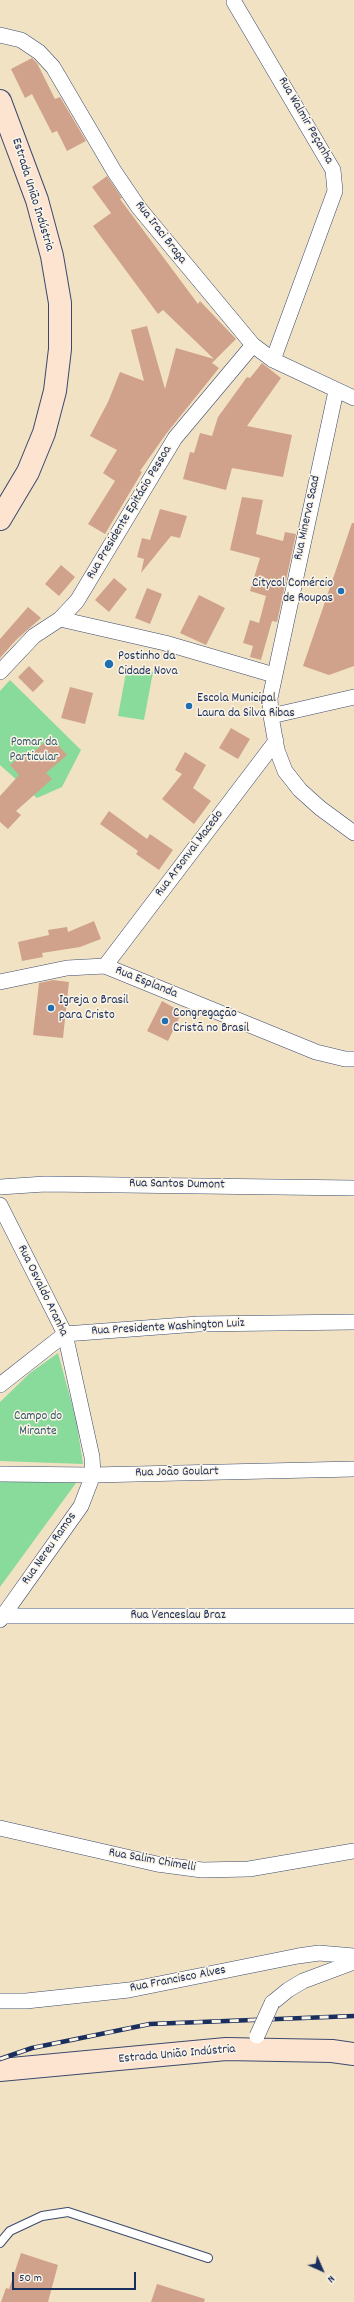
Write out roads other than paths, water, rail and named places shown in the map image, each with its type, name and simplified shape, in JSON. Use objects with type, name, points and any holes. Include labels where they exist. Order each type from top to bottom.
[{"type":"main road","name":"Estrada União Indústria","points":[[0,101],[37,200],[52,256],[60,302],[60,349],[55,391],[44,433],[28,472],[0,519]]},
{"type":"main road","name":"Estrada União Indústria","points":[[0,2070],[226,2049],[255,2042],[354,2054]]},
{"type":"street","name":"Rua Walmir Peçanha","points":[[234,2],[333,170],[335,191],[273,360]]},
{"type":"street","name":"Rua Iraci Braga","points":[[0,35],[21,40],[38,52],[54,68],[114,171],[139,208],[253,345],[273,360],[336,391],[354,398]]},
{"type":"street","name":"Rua Presidente Epitácio Pessoa","points":[[0,672],[34,636],[60,619],[77,601],[175,438],[253,345]]},
{"type":"street","name":"Rua Minerva Saad","points":[[271,716],[270,698],[274,675],[336,391]]},
{"type":"street","points":[[60,619],[165,643],[274,675]]},
{"type":"street","points":[[354,697],[271,716],[276,741],[285,771],[300,790],[320,808],[354,833]]},
{"type":"street","name":"Rua Arsonval Macedo","points":[[105,966],[276,741]]},
{"type":"street","name":"Rua Esplanda","points":[[0,982],[67,968],[105,966],[316,1052],[345,1059],[354,1059]]},
{"type":"street","name":"Rua Santos Dumont","points":[[0,1187],[45,1184],[354,1188]]},
{"type":"street","name":"Rua Osvaldo Aranha","points":[[0,1205],[65,1334],[92,1457],[93,1475]]},
{"type":"street","name":"Rua Presidente Washington Luiz","points":[[65,1334],[198,1324],[354,1322]]},
{"type":"street","points":[[0,1385],[35,1356],[65,1334]]},
{"type":"street","name":"Rua João Goulart","points":[[0,1474],[93,1475],[354,1469]]},
{"type":"street","name":"Rua Nereu Ramos","points":[[1,1618],[81,1506],[93,1475]]},
{"type":"street","name":"Rua Venceslau Braz","points":[[1,1618],[354,1616]]},
{"type":"street","name":"Rua Salim Chimelli","points":[[0,1828],[157,1864],[202,1870],[249,1869],[354,1852]]},
{"type":"street","name":"Rua Francisco Alves","points":[[0,2001],[26,2001],[129,1990],[319,1953],[354,1956]]},
{"type":"street","points":[[255,2042],[272,2003],[288,1990],[303,1982],[354,1962]]},
{"type":"lane","points":[[0,2243],[10,2231],[42,2216],[68,2212],[208,2258]]},
{"type":"railway","points":[[0,2059],[32,2048],[150,2024],[354,2016]]},
{"type":"place","name":"Citycol Comércio de Roupas","points":[[341,591]]},
{"type":"place","name":"Postinho da Cidade Nova","points":[[109,664]]},
{"type":"place","name":"Escola Municipal Laura da Silva Ribas","points":[[189,706]]},
{"type":"place","name":"Igreja o Brasil para Cristo","points":[[51,1008]]},
{"type":"place","name":"Congregação Cristã no Brasil","points":[[165,1021]]},
{"type":"park label","name":"Pomar da Particular","points":[[34,750]]},
{"type":"park label","name":"Campo do Mirante","points":[[38,1424]]}]
